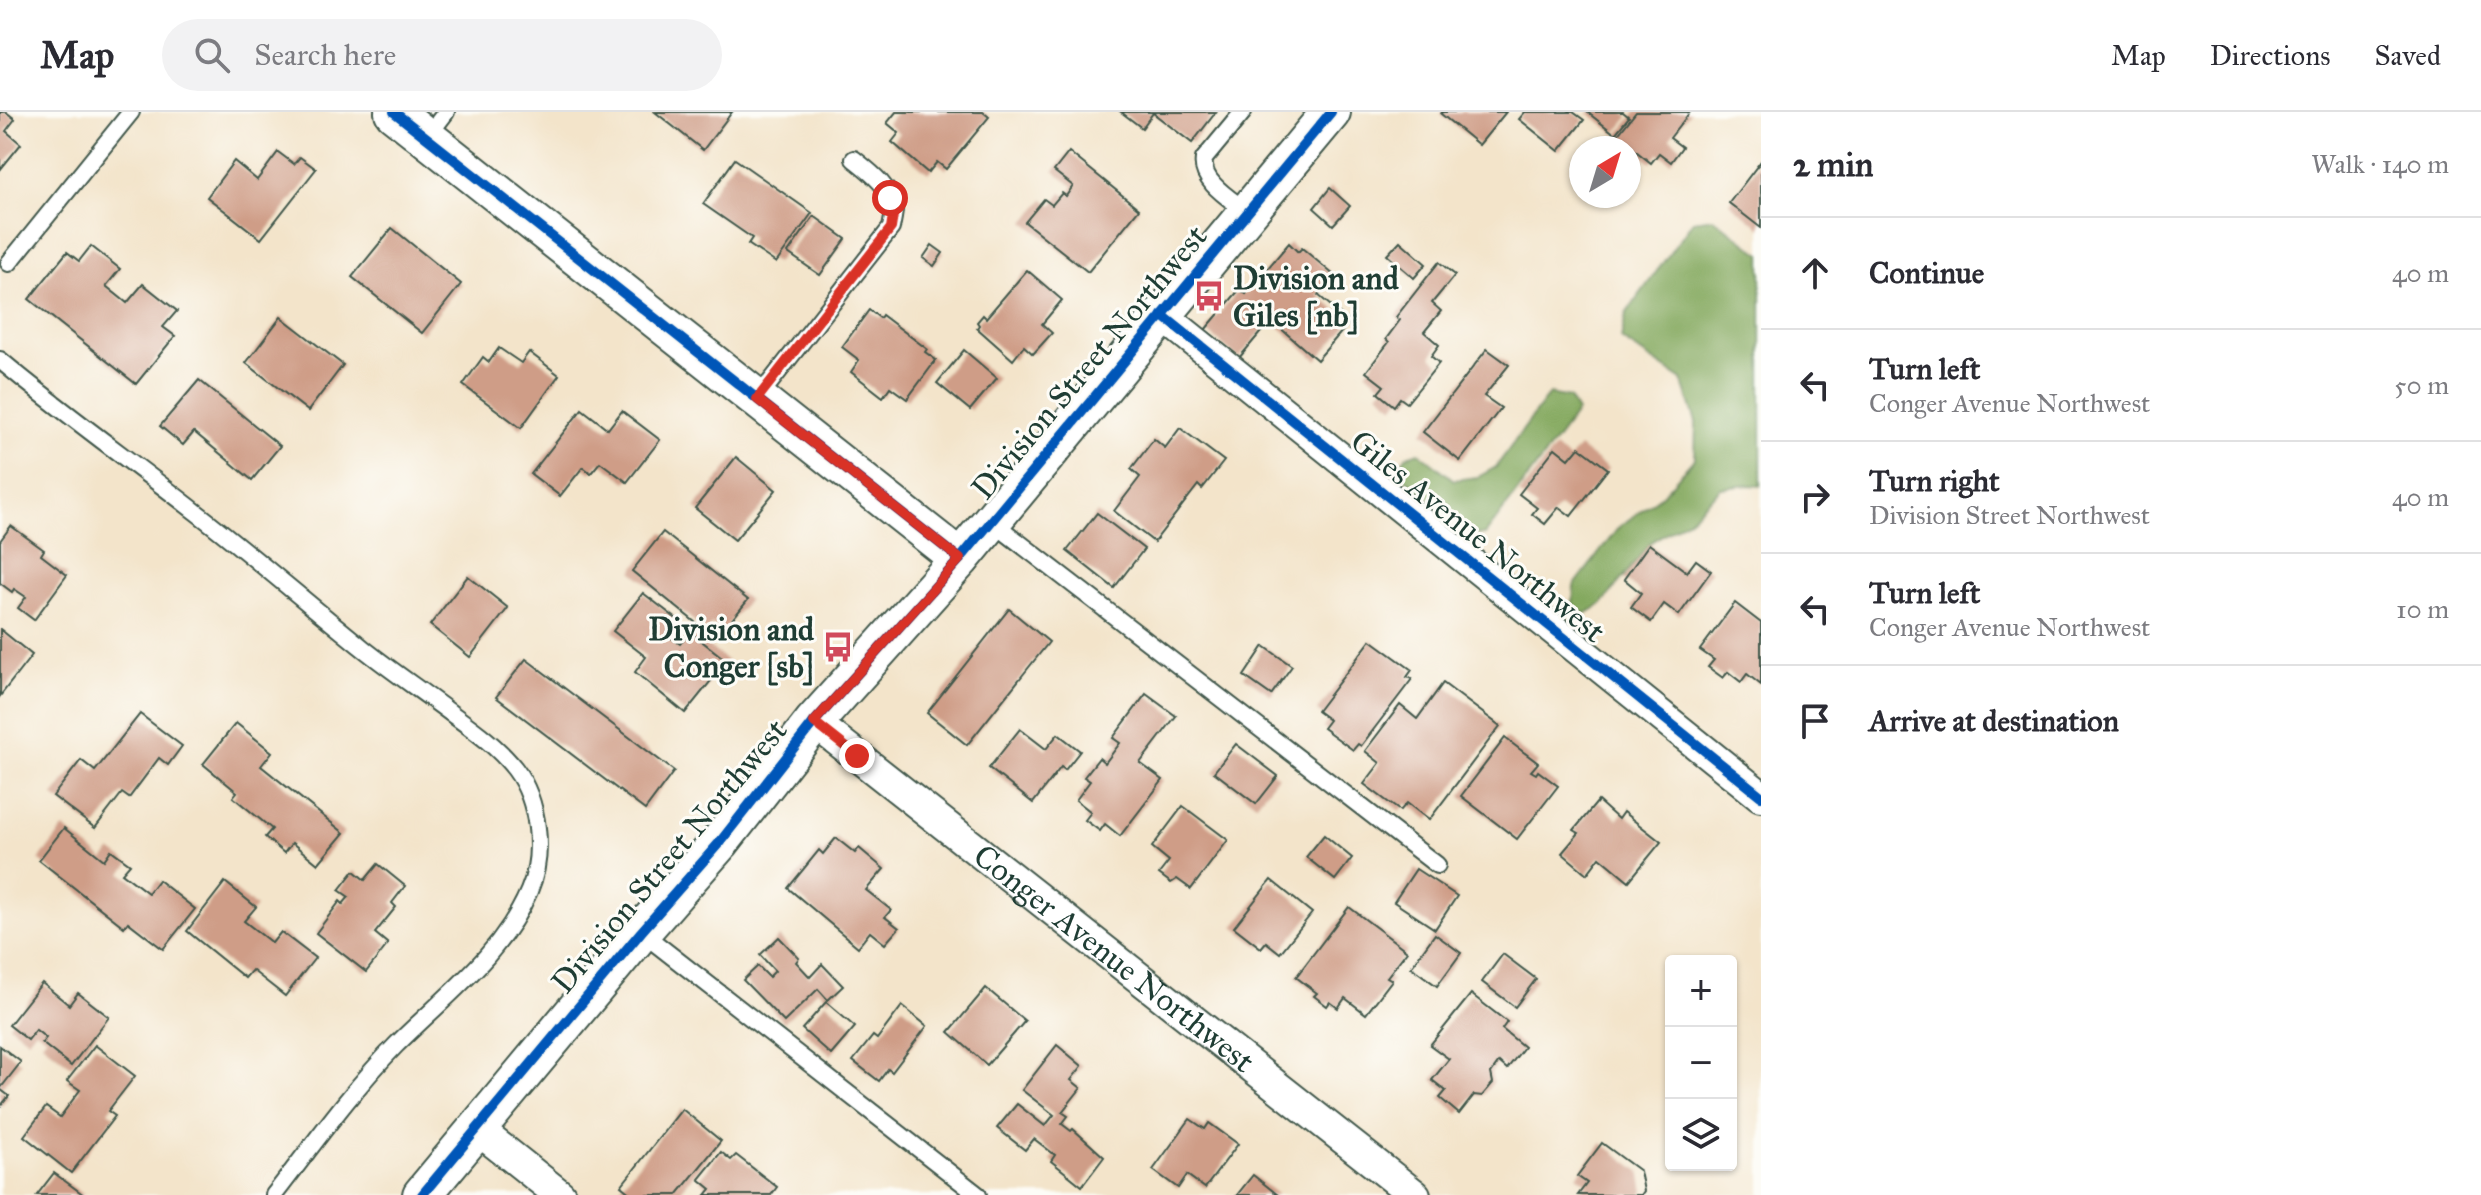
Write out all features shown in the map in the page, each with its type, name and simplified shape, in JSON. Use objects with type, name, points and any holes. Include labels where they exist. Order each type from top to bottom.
[{"type":"street","points":[[394,112],[436,125],[757,399],[960,559]]},
{"type":"street","name":"Division Street Northwest","points":[[422,1195],[720,842],[814,722],[960,559],[1247,212],[1321,115]]},
{"type":"street","name":"Giles Avenue Northwest","points":[[1162,315],[1761,796]]},
{"type":"street","name":"Conger Avenue Northwest","points":[[814,722],[1415,1195]]},
{"type":"street","points":[[477,1129],[560,1195]]},
{"type":"lane","points":[[9,263],[131,112]]},
{"type":"lane","points":[[1243,112],[1204,159],[1202,168],[1206,177],[1247,212]]},
{"type":"lane","points":[[757,399],[891,228],[894,209],[890,198],[875,176],[854,159]]},
{"type":"lane","points":[[0,360],[199,514],[366,651],[488,740],[516,770],[530,797],[538,829],[536,858],[531,888],[518,912],[492,951],[394,1047],[274,1195]]},
{"type":"lane","points":[[991,521],[1437,865]]},
{"type":"lane","points":[[641,932],[978,1195]]},
{"type":"green space","points":[[1713,218],[1761,254],[1761,486],[1721,488],[1690,518],[1651,542],[1602,604],[1585,614],[1573,604],[1574,586],[1619,527],[1662,495],[1695,458],[1696,422],[1682,380],[1621,339],[1626,314],[1693,221]]},
{"type":"green space","points":[[1549,394],[1569,398],[1577,412],[1485,535],[1473,534],[1396,471],[1406,456],[1419,452],[1454,480],[1478,477],[1496,467]]},
{"type":"building","points":[[0,112],[6,112],[15,119],[6,131],[21,144],[0,170]]},
{"type":"building","points":[[655,112],[732,112],[703,150]]},
{"type":"building","points":[[896,112],[983,112],[989,117],[946,169],[937,162],[928,173],[892,142],[899,133],[887,123]]},
{"type":"building","points":[[1121,112],[1216,112],[1192,143],[1153,113],[1142,128]]},
{"type":"building","points":[[1442,112],[1506,112],[1479,145]]},
{"type":"building","points":[[1525,112],[1573,112],[1584,120],[1559,151],[1519,119]]},
{"type":"building","points":[[1587,112],[1623,112],[1629,117],[1615,134]]},
{"type":"building","points":[[1636,112],[1690,112],[1670,138],[1682,147],[1671,162],[1659,153],[1651,163],[1641,155],[1641,136],[1617,136]]},
{"type":"building","points":[[278,152],[294,164],[300,157],[316,169],[261,239],[207,197],[234,161],[257,180]]},
{"type":"building","points":[[1069,152],[1139,209],[1088,272],[1025,222],[1044,199],[1052,205],[1062,193],[1066,196],[1073,186],[1054,171]]},
{"type":"building","points":[[735,159],[812,213],[776,263],[748,244],[752,238],[703,204]]},
{"type":"building","points":[[1761,161],[1761,228],[1729,203]]},
{"type":"building","points":[[1330,188],[1350,206],[1333,225],[1314,208]]},
{"type":"building","points":[[814,216],[846,239],[820,275],[788,253]]},
{"type":"building","points":[[392,228],[461,284],[422,333],[352,277]]},
{"type":"building","points":[[1400,241],[1426,264],[1414,278],[1387,255]]},
{"type":"building","points":[[1289,243],[1298,252],[1302,248],[1335,276],[1318,295],[1350,322],[1317,360],[1271,320],[1239,358],[1205,330],[1240,289],[1246,294]]},
{"type":"building","points":[[932,245],[943,253],[934,266],[923,258]]},
{"type":"building","points":[[91,246],[120,269],[106,286],[127,303],[143,284],[177,311],[163,327],[175,336],[136,384],[29,299],[67,252],[79,261]]},
{"type":"building","points":[[1439,262],[1455,275],[1432,303],[1441,311],[1424,332],[1439,345],[1431,356],[1439,363],[1407,403],[1400,398],[1394,406],[1378,393],[1384,386],[1366,372],[1389,342],[1386,339],[1400,320],[1396,317]]},
{"type":"building","points":[[1027,270],[1062,300],[1042,324],[1052,333],[1033,354],[1024,346],[1013,360],[977,328],[977,322],[983,315],[986,318]]},
{"type":"building","points":[[869,310],[880,318],[882,315],[927,349],[925,352],[936,360],[907,399],[890,387],[883,397],[851,372],[859,360],[842,347]]},
{"type":"building","points":[[281,317],[343,365],[308,411],[246,363]]},
{"type":"building","points":[[499,348],[521,363],[529,352],[559,375],[521,428],[463,385],[483,357],[489,362]]},
{"type":"building","points":[[1487,349],[1509,365],[1484,396],[1501,408],[1460,461],[1423,432]]},
{"type":"building","points":[[964,350],[997,378],[970,410],[937,383]]},
{"type":"building","points":[[199,380],[280,446],[252,480],[194,432],[183,445],[160,426]]},
{"type":"building","points":[[582,409],[608,429],[622,411],[660,440],[627,482],[600,462],[591,473],[583,467],[560,496],[531,474]]},
{"type":"building","points":[[1180,428],[1224,461],[1202,489],[1198,485],[1154,542],[1114,511],[1140,477],[1131,469],[1154,439],[1165,448]]},
{"type":"building","points":[[1579,447],[1608,469],[1571,516],[1559,507],[1545,524],[1532,514],[1537,508],[1519,494],[1555,448],[1569,459]]},
{"type":"building","points":[[736,457],[776,490],[735,540],[695,508]]},
{"type":"building","points":[[1097,513],[1144,549],[1114,588],[1067,551]]},
{"type":"building","points":[[11,526],[44,550],[41,555],[67,575],[34,620],[18,608],[26,597],[0,583],[0,541]]},
{"type":"building","points":[[663,532],[748,600],[722,632],[712,624],[706,631],[632,571]]},
{"type":"building","points":[[1649,544],[1687,572],[1696,560],[1711,571],[1679,615],[1664,604],[1651,622],[1631,607],[1641,593],[1624,579]]},
{"type":"building","points":[[468,576],[508,608],[470,657],[430,625]]},
{"type":"building","points":[[643,593],[678,620],[666,634],[680,644],[690,632],[727,661],[685,713],[635,672],[646,657],[613,631]]},
{"type":"building","points":[[1735,603],[1761,623],[1761,685],[1747,674],[1741,682],[1728,672],[1723,678],[1708,667],[1714,660],[1700,650]]},
{"type":"building","points":[[1009,609],[1049,642],[967,745],[927,713]]},
{"type":"building","points":[[0,629],[32,655],[0,696]]},
{"type":"building","points":[[1371,640],[1412,670],[1407,677],[1412,679],[1361,746],[1358,744],[1353,750],[1323,728],[1329,720],[1317,711]]},
{"type":"building","points":[[1264,646],[1292,666],[1271,695],[1244,676]]},
{"type":"building","points":[[526,659],[674,771],[645,810],[496,697]]},
{"type":"building","points":[[1443,683],[1500,726],[1429,820],[1407,803],[1400,811],[1364,784],[1380,763],[1365,751],[1400,705],[1417,719]]},
{"type":"building","points":[[1146,694],[1176,716],[1140,763],[1163,780],[1120,836],[1105,824],[1100,831],[1085,820],[1091,812],[1076,800],[1090,781],[1084,777],[1099,758],[1105,763],[1120,743],[1113,738]]},
{"type":"building","points":[[140,714],[182,746],[168,765],[159,758],[129,798],[122,793],[95,828],[53,796],[81,760],[95,771]]},
{"type":"building","points":[[236,723],[272,752],[261,766],[344,833],[318,864],[292,843],[284,853],[265,837],[272,829],[233,797],[237,792],[203,764]]},
{"type":"building","points":[[1020,729],[1046,749],[1058,734],[1080,751],[1065,770],[1061,767],[1033,803],[989,768]]},
{"type":"building","points":[[1505,738],[1538,763],[1531,771],[1536,774],[1538,771],[1558,786],[1517,839],[1461,796]]},
{"type":"building","points":[[1236,744],[1278,776],[1256,804],[1214,772]]},
{"type":"building","points":[[1598,801],[1618,819],[1623,812],[1661,842],[1629,881],[1600,857],[1587,874],[1562,853],[1579,833],[1574,830]]},
{"type":"building","points":[[1183,806],[1228,840],[1191,889],[1177,879],[1171,883],[1159,874],[1169,861],[1152,847]]},
{"type":"building","points":[[64,828],[104,860],[111,850],[130,864],[122,873],[148,893],[158,880],[195,909],[163,949],[128,922],[124,927],[39,860]]},
{"type":"building","points":[[1324,835],[1352,858],[1335,880],[1306,857]]},
{"type":"building","points":[[836,838],[855,853],[859,848],[884,869],[866,890],[891,910],[885,917],[899,928],[885,944],[870,932],[858,947],[788,888],[819,850],[823,854]]},
{"type":"building","points":[[378,864],[405,886],[392,903],[396,907],[375,933],[388,944],[366,972],[316,933],[340,901],[343,904],[349,897],[339,890],[354,871],[365,880]]},
{"type":"building","points":[[1416,869],[1457,896],[1435,929],[1394,902]]},
{"type":"building","points":[[1271,880],[1312,913],[1280,953],[1266,942],[1261,948],[1234,927]]},
{"type":"building","points":[[225,882],[256,907],[244,921],[272,943],[281,932],[315,958],[285,996],[252,970],[245,978],[187,931]]},
{"type":"building","points":[[1349,907],[1407,951],[1387,977],[1392,980],[1366,1014],[1345,998],[1338,1008],[1330,1002],[1327,1006],[1314,996],[1317,993],[1296,977]]},
{"type":"building","points":[[1435,934],[1461,953],[1437,986],[1411,967]]},
{"type":"building","points":[[779,937],[799,958],[796,962],[810,977],[822,964],[843,986],[828,1000],[818,989],[784,1022],[743,980],[758,966],[769,977],[775,971],[760,955]]},
{"type":"building","points":[[1503,954],[1536,979],[1515,1007],[1482,982]]},
{"type":"building","points":[[42,983],[69,1005],[78,993],[109,1017],[71,1066],[42,1043],[46,1038],[36,1030],[28,1040],[9,1025]]},
{"type":"building","points":[[986,988],[1025,1021],[987,1065],[949,1032]]},
{"type":"building","points":[[1471,994],[1507,1022],[1502,1029],[1524,1047],[1507,1069],[1499,1062],[1491,1073],[1493,1083],[1482,1096],[1474,1095],[1459,1114],[1440,1098],[1446,1091],[1432,1080],[1449,1059],[1430,1045]]},
{"type":"building","points":[[826,1002],[855,1027],[831,1055],[802,1029]]},
{"type":"building","points":[[902,1006],[927,1026],[892,1072],[888,1069],[879,1081],[853,1061],[873,1036],[877,1039]]},
{"type":"building","points":[[95,1045],[135,1076],[108,1111],[115,1116],[71,1173],[24,1136],[46,1107],[60,1117],[80,1090],[67,1081]]},
{"type":"building","points":[[1057,1045],[1082,1066],[1071,1080],[1081,1088],[1062,1112],[1068,1116],[1062,1124],[1071,1131],[1073,1129],[1104,1157],[1082,1186],[1051,1161],[1055,1155],[1034,1139],[1025,1150],[997,1128],[1017,1104],[1045,1126],[1054,1115],[1022,1090]]},
{"type":"building","points":[[0,1046],[21,1062],[0,1089]]},
{"type":"building","points":[[0,1089],[9,1096],[0,1107]]},
{"type":"building","points":[[682,1109],[721,1141],[677,1195],[632,1195],[621,1186]]},
{"type":"building","points":[[1190,1119],[1205,1129],[1209,1123],[1238,1144],[1205,1188],[1187,1175],[1178,1188],[1153,1170]]},
{"type":"building","points":[[1602,1143],[1640,1171],[1644,1191],[1641,1195],[1578,1195],[1587,1183],[1577,1176]]},
{"type":"building","points":[[721,1152],[731,1160],[736,1155],[777,1187],[771,1195],[706,1195],[711,1189],[699,1179]]},
{"type":"building","points":[[54,1173],[84,1195],[37,1195]]},
{"type":"building","points":[[1253,1175],[1278,1195],[1237,1195]]},
{"type":"cycle path","points":[[394,112],[960,559]]},
{"type":"cycle path","points":[[422,1195],[720,842],[814,722],[960,559],[1331,112]]},
{"type":"cycle path","points":[[1162,315],[1761,796]]},
{"type":"place","name":"Division and Giles [nb]","points":[[1209,296]]},
{"type":"place","name":"Division and Conger [sb]","points":[[838,647]]},
{"type":"route","points":[[857,756],[814,722],[960,559],[757,399],[891,228],[894,209],[890,198]]}]
